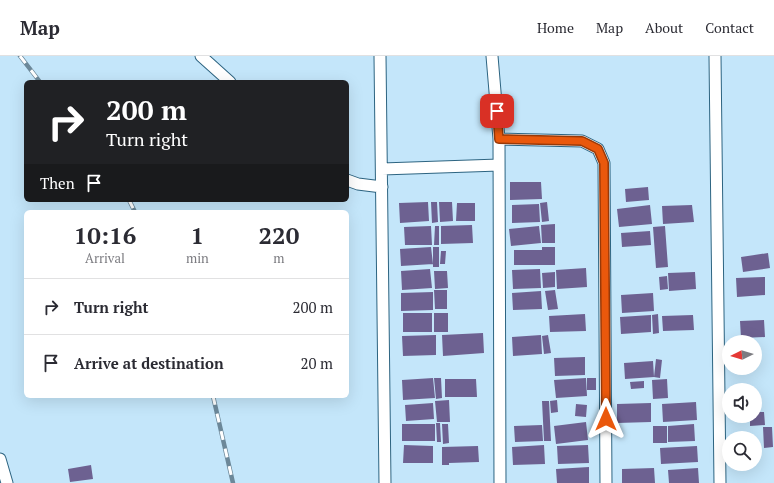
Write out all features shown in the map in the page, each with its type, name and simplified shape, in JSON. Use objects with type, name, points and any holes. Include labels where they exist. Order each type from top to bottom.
[{"type":"street","points":[[201,56],[228,80]]},
{"type":"street","points":[[380,56],[385,483]]},
{"type":"street","points":[[492,56],[499,139],[500,483]]},
{"type":"street","points":[[715,56],[720,483]]},
{"type":"street","points":[[499,139],[582,141],[598,149],[604,163],[606,483]]},
{"type":"street","points":[[382,169],[499,165]]},
{"type":"street","points":[[349,181],[358,184],[382,187]]},
{"type":"street","points":[[0,459],[7,483]]},
{"type":"building","points":[[510,182],[541,182],[542,199],[510,200]]},
{"type":"building","points":[[648,187],[649,200],[626,202],[625,189]]},
{"type":"building","points":[[428,202],[429,221],[400,223],[399,203]]},
{"type":"building","points":[[431,202],[437,202],[438,222],[432,223]]},
{"type":"building","points":[[439,202],[452,202],[453,221],[440,222]]},
{"type":"building","points":[[547,202],[549,221],[542,222],[540,203]]},
{"type":"building","points":[[457,203],[475,203],[475,221],[456,221]]},
{"type":"building","points":[[539,204],[540,222],[512,223],[512,205]]},
{"type":"building","points":[[650,205],[652,224],[619,227],[617,209]]},
{"type":"building","points":[[692,205],[694,222],[663,224],[662,206]]},
{"type":"building","points":[[555,224],[555,243],[542,243],[541,225]]},
{"type":"building","points":[[472,225],[473,243],[441,244],[441,226]]},
{"type":"building","points":[[431,226],[432,245],[405,245],[404,227]]},
{"type":"building","points":[[435,226],[439,226],[439,245],[434,245]]},
{"type":"building","points":[[539,226],[541,243],[511,246],[509,229]]},
{"type":"building","points":[[665,226],[668,267],[656,268],[653,227]]},
{"type":"building","points":[[650,231],[651,245],[622,247],[621,233]]},
{"type":"building","points":[[431,247],[433,264],[401,266],[400,249]]},
{"type":"building","points":[[433,247],[439,247],[439,267],[433,267]]},
{"type":"building","points":[[542,247],[555,247],[555,265],[514,265],[514,250],[542,250]]},
{"type":"building","points":[[441,251],[446,251],[445,264],[440,264]]},
{"type":"building","points":[[768,253],[770,268],[743,272],[741,257]]},
{"type":"building","points":[[586,268],[587,287],[557,289],[556,270]]},
{"type":"building","points":[[430,269],[432,288],[402,290],[401,271]]},
{"type":"building","points":[[540,269],[541,288],[513,289],[512,270]]},
{"type":"building","points":[[434,271],[447,271],[448,288],[435,289]]},
{"type":"building","points":[[555,272],[555,287],[543,288],[542,273]]},
{"type":"building","points":[[695,272],[696,289],[669,291],[668,273]]},
{"type":"building","points":[[667,276],[668,289],[660,290],[659,277]]},
{"type":"building","points":[[765,277],[765,295],[737,297],[736,278]]},
{"type":"building","points":[[434,290],[447,290],[447,309],[435,309]]},
{"type":"building","points":[[555,290],[558,309],[548,310],[545,291]]},
{"type":"building","points":[[541,291],[542,309],[513,310],[512,293]]},
{"type":"building","points":[[433,292],[433,310],[401,311],[401,293]]},
{"type":"building","points":[[653,293],[654,311],[622,313],[621,295]]},
{"type":"building","points":[[403,313],[432,313],[432,332],[403,332]]},
{"type":"building","points":[[434,313],[448,313],[448,332],[434,332]]},
{"type":"building","points":[[585,314],[586,331],[550,332],[549,316]]},
{"type":"building","points":[[658,314],[659,333],[653,334],[652,315]]},
{"type":"building","points":[[651,315],[651,332],[621,334],[620,317]]},
{"type":"building","points":[[693,315],[694,330],[663,331],[662,316]]},
{"type":"building","points":[[764,320],[765,337],[762,337],[762,335],[741,335],[740,321]]},
{"type":"building","points":[[483,333],[484,353],[443,356],[442,335]]},
{"type":"building","points":[[436,335],[436,355],[403,356],[402,336]]},
{"type":"building","points":[[541,335],[542,354],[513,356],[512,337]]},
{"type":"building","points":[[548,335],[551,353],[544,354],[542,336]]},
{"type":"building","points":[[585,357],[585,375],[555,376],[554,358]]},
{"type":"building","points":[[656,359],[662,360],[660,378],[654,377]]},
{"type":"building","points":[[653,361],[654,377],[625,379],[624,363]]},
{"type":"building","points":[[433,378],[435,398],[403,400],[402,380]]},
{"type":"building","points":[[434,378],[441,378],[442,398],[436,399]]},
{"type":"building","points":[[586,378],[587,396],[556,398],[554,380]]},
{"type":"building","points":[[587,378],[596,378],[596,390],[587,390]]},
{"type":"building","points":[[445,379],[476,379],[477,397],[445,397]]},
{"type":"building","points":[[667,379],[668,398],[653,399],[652,380]]},
{"type":"building","points":[[644,381],[644,388],[631,389],[630,382]]},
{"type":"building","points":[[449,400],[450,422],[437,422],[435,401]]},
{"type":"building","points":[[557,400],[558,412],[551,413],[550,401]]},
{"type":"building","points":[[542,401],[549,401],[551,441],[544,441]]},
{"type":"building","points":[[696,402],[697,420],[663,422],[662,404]]},
{"type":"building","points":[[433,403],[434,419],[406,421],[405,405]]},
{"type":"building","points":[[651,403],[651,422],[617,423],[617,404]]},
{"type":"building","points":[[576,404],[587,405],[586,417],[575,416]]},
{"type":"building","points":[[762,412],[764,412],[765,425],[750,426],[750,423],[762,423]]},
{"type":"building","points":[[586,422],[588,440],[556,444],[554,426]]},
{"type":"building","points":[[436,423],[440,423],[441,442],[437,442]]},
{"type":"building","points":[[402,424],[435,424],[435,441],[402,441]]},
{"type":"building","points":[[442,424],[448,424],[449,443],[443,444]]},
{"type":"building","points":[[694,424],[695,441],[668,442],[668,426]]},
{"type":"building","points":[[542,425],[543,441],[515,442],[514,426]]},
{"type":"building","points":[[653,426],[667,426],[667,443],[653,443]]},
{"type":"building","points":[[763,427],[772,427],[773,447],[764,448]]},
{"type":"building","points":[[404,445],[433,446],[433,463],[403,463]]},
{"type":"building","points":[[544,445],[545,464],[513,465],[512,447]]},
{"type":"building","points":[[588,445],[589,463],[558,464],[557,446]]},
{"type":"building","points":[[478,446],[479,462],[449,463],[449,465],[442,465],[442,447]]},
{"type":"building","points":[[697,446],[698,462],[661,464],[660,448]]},
{"type":"building","points":[[91,465],[93,479],[70,482],[68,469]]},
{"type":"building","points":[[589,467],[589,483],[557,483],[556,469]]},
{"type":"building","points":[[654,468],[655,483],[622,483],[622,469]]},
{"type":"building","points":[[698,468],[699,483],[669,483],[668,470]]},
{"type":"railway","points":[[20,56],[38,80]]},
{"type":"railway","points":[[130,202],[134,210]]},
{"type":"railway","points":[[213,398],[233,483]]},
{"type":"route","points":[[497,111],[499,139],[582,141],[598,149],[604,163],[606,419]]}]
